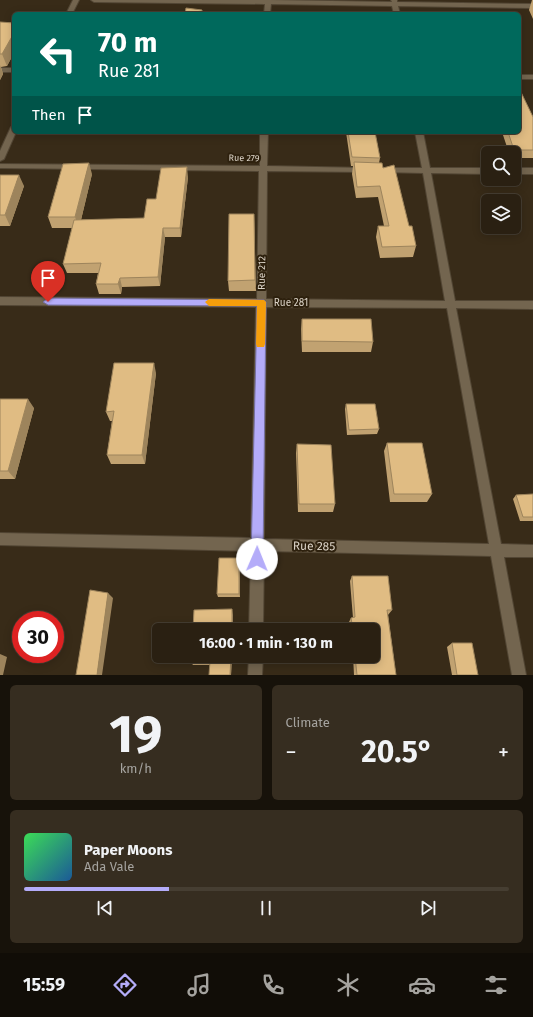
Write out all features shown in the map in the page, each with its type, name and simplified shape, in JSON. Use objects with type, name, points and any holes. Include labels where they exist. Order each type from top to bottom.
[{"type":"street","points":[[70,12],[76,0]]},
{"type":"street","points":[[94,0],[395,2],[533,6]]},
{"type":"street","points":[[267,12],[268,1]]},
{"type":"street","points":[[395,2],[397,12]]},
{"type":"street","points":[[0,70],[12,70]]},
{"type":"street","points":[[521,77],[533,78]]},
{"type":"street","points":[[0,159],[12,133]]},
{"type":"street","name":"Rue 212","points":[[256,623],[264,134]]},
{"type":"street","points":[[418,134],[519,675]]},
{"type":"street","name":"Rue 279","points":[[0,166],[481,171]]},
{"type":"street","points":[[521,171],[533,171]]},
{"type":"street","name":"Rue 281","points":[[0,301],[533,305]]},
{"type":"street","name":"Rue 285","points":[[0,539],[533,551]]},
{"type":"street","points":[[255,675],[256,663]]},
{"type":"building","points":[[186,8],[202,10],[202,12],[185,12]]},
{"type":"building","points":[[0,22],[12,23],[12,36],[2,54],[0,54]]},
{"type":"building","points":[[521,92],[533,117],[533,150],[521,150],[521,146],[513,146],[509,134],[521,134]]},
{"type":"building","points":[[348,134],[375,134],[380,158],[352,157]]},
{"type":"building","points":[[354,162],[382,163],[383,168],[394,165],[409,226],[412,226],[416,246],[382,247],[378,226],[389,226],[380,186],[357,187]]},
{"type":"building","points":[[89,163],[75,217],[48,217],[63,164]]},
{"type":"building","points":[[187,167],[180,228],[163,228],[158,277],[120,278],[118,284],[96,284],[101,263],[63,264],[74,220],[144,218],[147,199],[156,199],[161,168]]},
{"type":"building","points":[[0,175],[19,175],[5,215],[0,215]]},
{"type":"building","points":[[229,214],[254,214],[255,280],[228,281]]},
{"type":"building","points":[[302,319],[371,319],[373,342],[302,341]]},
{"type":"building","points":[[114,363],[154,363],[142,455],[107,455],[114,411],[106,412]]},
{"type":"building","points":[[0,399],[28,399],[8,471],[0,471]]},
{"type":"building","points":[[346,404],[375,404],[379,429],[349,430]]},
{"type":"building","points":[[387,443],[422,443],[432,494],[394,494]]},
{"type":"building","points":[[297,444],[331,445],[335,504],[299,504]]},
{"type":"building","points":[[533,494],[533,517],[523,517],[516,495]]},
{"type":"building","points":[[219,558],[239,558],[239,594],[217,594]]},
{"type":"building","points":[[352,576],[388,576],[392,610],[387,610],[396,675],[357,675],[356,663],[380,663],[380,623],[352,623],[351,618],[355,617]]},
{"type":"building","points":[[90,590],[108,593],[97,675],[76,675]]},
{"type":"building","points":[[232,609],[232,623],[193,623],[194,610]]},
{"type":"building","points":[[452,643],[472,643],[478,675],[457,675]]},
{"type":"building","points":[[210,663],[231,663],[230,675],[209,675]]},
{"type":"slow traffic","points":[[209,302],[261,302],[261,344]]},
{"type":"route","points":[[48,302],[261,302],[257,559]]}]
